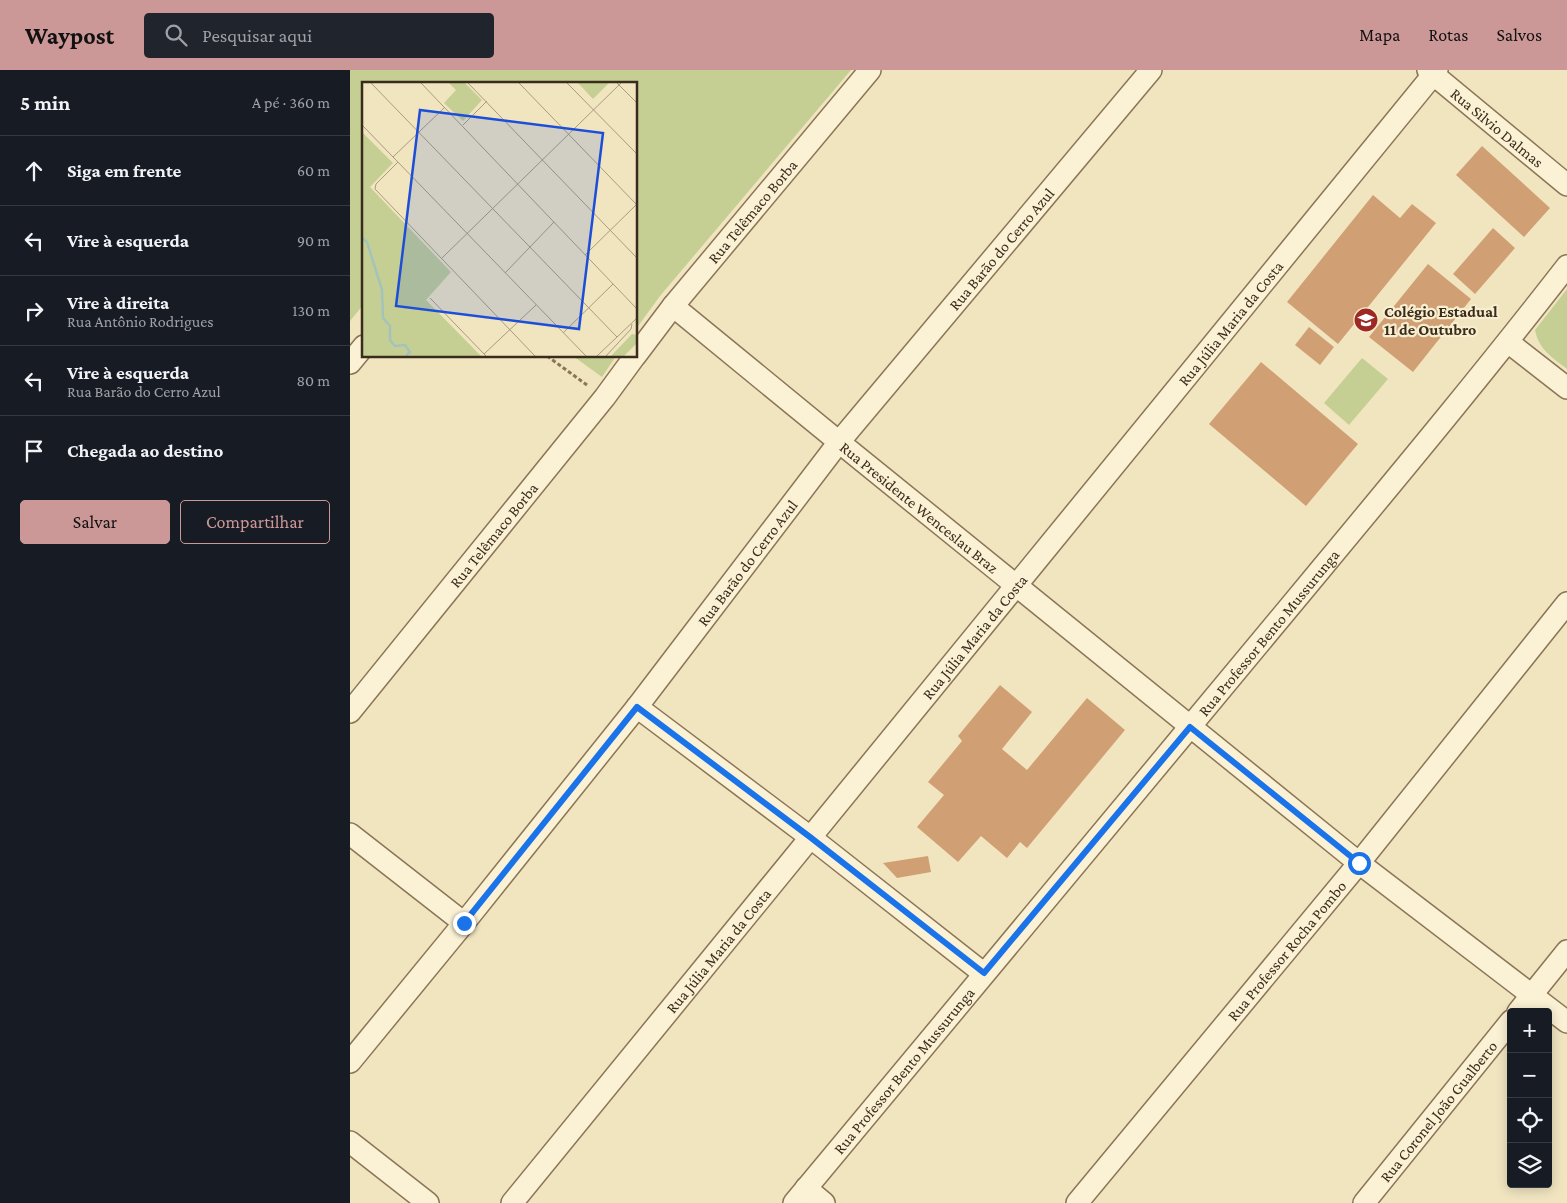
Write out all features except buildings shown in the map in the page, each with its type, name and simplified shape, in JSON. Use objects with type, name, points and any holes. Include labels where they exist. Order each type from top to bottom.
[{"type":"street","name":"Rua Telêmaco Borba","points":[[638,353],[673,306],[870,70]]},
{"type":"street","name":"Rua Barão do Cerro Azul","points":[[350,1062],[637,707],[839,442],[1151,70]]},
{"type":"street","name":"Rua Silvio Dalmas","points":[[1433,71],[1567,185]]},
{"type":"street","name":"Rua Júlia Maria da Costa","points":[[512,1203],[1433,71]]},
{"type":"street","name":"Rua Professor Bento Mussurunga","points":[[800,1196],[1508,342],[1567,266]]},
{"type":"street","name":"Rua Presidente Wenceslau Braz","points":[[673,306],[1359,863],[1567,1022]]},
{"type":"street","points":[[1508,342],[1567,388]]},
{"type":"street","points":[[350,364],[362,349]]},
{"type":"street","name":"Rua Telêmaco Borba","points":[[350,712],[634,358]]},
{"type":"street","name":"Rua Professor Rocha Pombo","points":[[1076,1203],[1359,863],[1567,603]]},
{"type":"street","points":[[637,707],[810,837],[984,973]]},
{"type":"street","points":[[350,834],[464,923]]},
{"type":"street","points":[[1521,1008],[1567,951]]},
{"type":"street","name":"Rua Coronel João Gualberto","points":[[1364,1203],[1507,1026]]},
{"type":"street","points":[[350,1142],[428,1203]]},
{"type":"street","points":[[800,1196],[824,1203]]},
{"type":"path","points":[[550,358],[605,397]]},
{"type":"green space","points":[[350,70],[851,70],[660,296],[638,326],[638,82],[362,82],[362,306],[350,321]]},
{"type":"green space","points":[[1567,289],[1567,369],[1551,357],[1543,348],[1535,330]]},
{"type":"green space","points":[[576,358],[615,358],[602,377]]},
{"type":"green space","points":[[1362,358],[1388,379],[1349,425],[1324,403]]},
{"type":"place","name":"Colégio Estadual 11 de Outubro","points":[[1366,320]]},
{"type":"route","points":[[464,923],[637,707],[810,837],[984,973],[1190,727],[1359,863]]}]
